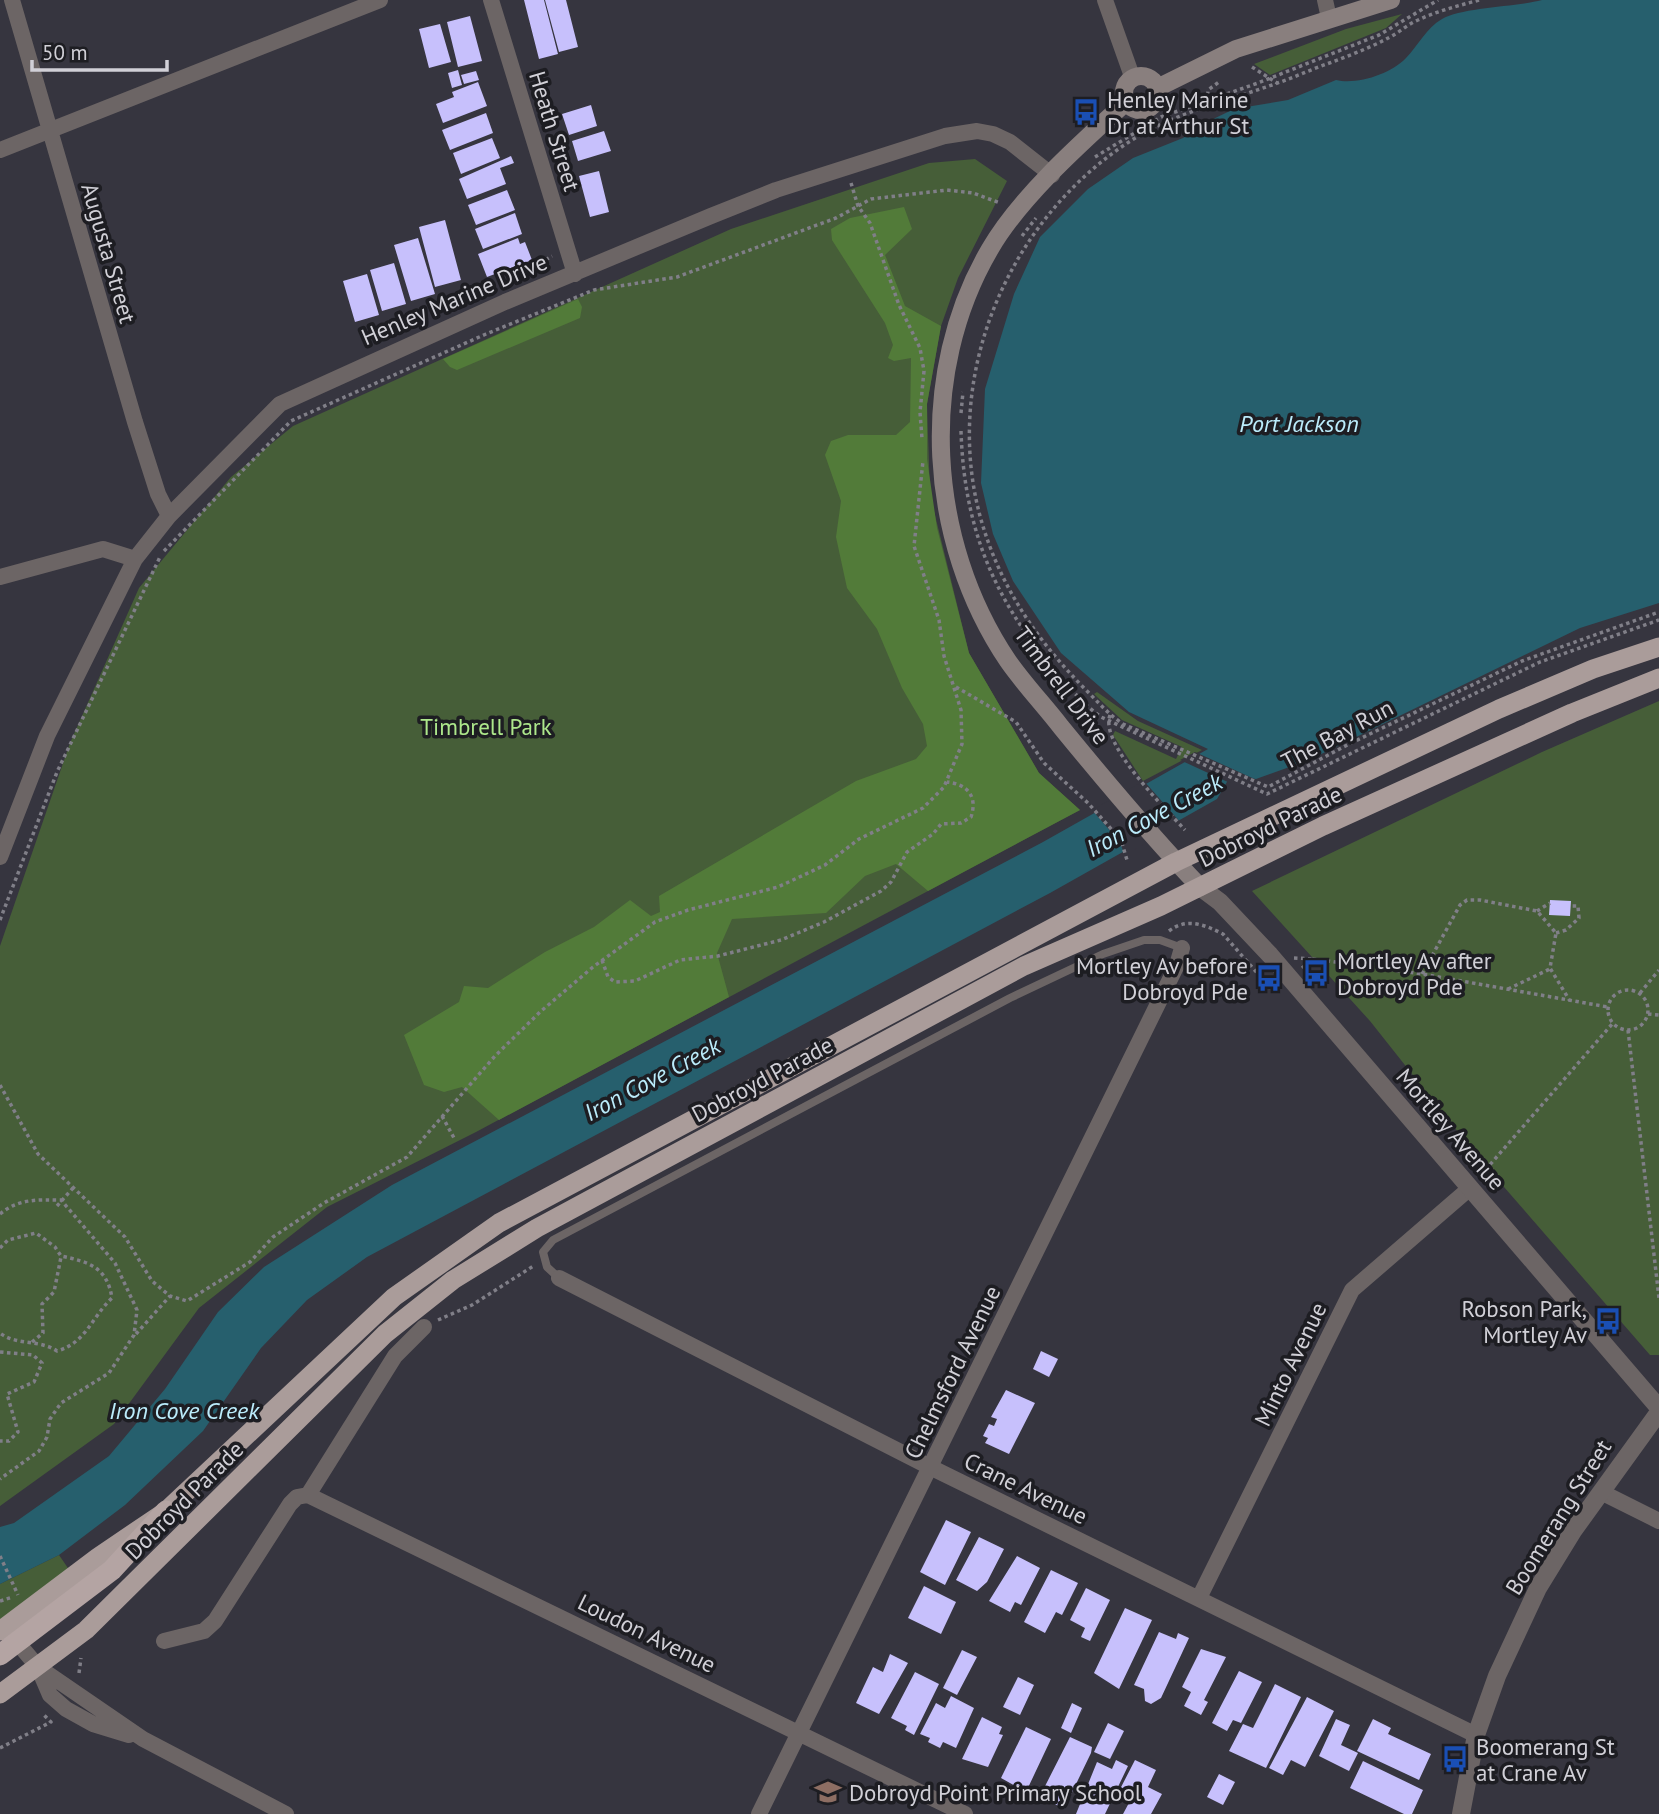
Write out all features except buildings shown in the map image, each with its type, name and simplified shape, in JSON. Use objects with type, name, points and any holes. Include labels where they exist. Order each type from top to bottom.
[{"type":"highway","name":"Dobroyd Parade","points":[[166,1511],[394,1297],[474,1239],[1176,862],[1499,709],[1593,669],[1659,647]]},
{"type":"highway","name":"Dobroyd Parade","points":[[0,1694],[86,1630],[385,1334],[453,1280],[537,1228],[1024,966],[1572,713],[1659,678]]},
{"type":"highway","points":[[5,1639],[112,1570],[166,1511]]},
{"type":"main road","points":[[1157,88],[1207,61],[1329,18],[1391,0]]},
{"type":"main road","points":[[1052,175],[1126,102],[1126,86],[1133,79],[1144,77],[1157,88],[1157,97],[1150,115],[1126,102]]},
{"type":"main road","name":"Timbrell Drive","points":[[1052,175],[1034,191],[992,246],[971,284],[946,367],[940,458],[957,542],[988,623],[1008,661],[1113,791],[1200,887]]},
{"type":"street","name":"Augusta Street","points":[[12,0],[139,434],[158,494],[169,516]]},
{"type":"street","points":[[0,150],[380,0]]},
{"type":"street","name":"Heath Street","points":[[491,0],[575,274]]},
{"type":"street","points":[[1105,0],[1133,79]]},
{"type":"street","points":[[1325,0],[1329,18]]},
{"type":"street","name":"Henley Marine Drive","points":[[0,857],[47,736],[135,559],[169,516],[280,404],[494,307],[776,190],[945,136],[976,131],[993,134],[1010,142],[1052,175]]},
{"type":"street","points":[[0,577],[103,549],[135,559]]},
{"type":"street","name":"Mortley Avenue","points":[[1200,887],[1220,902],[1290,979],[1659,1410]]},
{"type":"street","name":"Chelmsford Avenue","points":[[759,1814],[1177,965],[1182,948]]},
{"type":"street","name":"Minto Avenue","points":[[1199,1598],[1352,1290],[1470,1188]]},
{"type":"street","name":"Crane Avenue","points":[[559,1278],[930,1467],[1476,1735]]},
{"type":"street","points":[[164,1641],[204,1631],[215,1620],[290,1504],[298,1497],[308,1495],[395,1356],[424,1327]]},
{"type":"street","name":"Boomerang Street","points":[[1461,1814],[1476,1735],[1497,1676],[1538,1588],[1659,1410]]},
{"type":"street","points":[[1601,1492],[1659,1521]]},
{"type":"street","name":"Loudon Avenue","points":[[308,1495],[965,1814]]},
{"type":"street","points":[[5,1639],[38,1667],[50,1695],[72,1715],[143,1739],[257,1808],[286,1814]]},
{"type":"lane","name":"Dobroyd Parade","points":[[543,1260],[543,1252],[553,1240],[1010,998],[1103,954],[1144,940],[1160,940],[1182,948]]},
{"type":"lane","points":[[543,1260],[559,1278]]},
{"type":"path","name":"The Bay Run","points":[[1438,0],[1379,35],[1156,127],[1113,154],[1069,190],[1037,229],[999,293],[974,372],[969,425],[975,492],[993,557],[1022,615],[1054,657],[1110,715],[1268,787],[1282,783],[1349,744],[1522,661],[1659,612]]},
{"type":"path","name":"The Bay Run","points":[[1208,105],[1277,83],[1391,37],[1414,21],[1479,0]]},
{"type":"path","points":[[1252,67],[1277,83]]},
{"type":"path","points":[[1092,158],[1150,115],[1208,105],[1208,90],[1219,82]]},
{"type":"path","points":[[0,1085],[38,1154],[125,1237],[152,1281],[170,1296],[187,1301],[250,1262],[273,1237],[324,1203],[407,1157],[513,1038],[602,960],[654,922],[688,909],[778,887],[825,865],[859,839],[923,808],[947,782],[962,744],[961,710],[944,656],[939,620],[914,546],[924,452],[920,412],[925,370],[920,348],[900,305],[870,223],[858,206],[847,167]]},
{"type":"path","points":[[0,920],[57,772],[160,555],[291,421],[485,334],[594,290],[677,277],[809,229],[871,199],[947,190],[973,193],[1002,204]]},
{"type":"path","points":[[1014,246],[1038,216]]},
{"type":"path","points":[[1031,225],[1037,229]]},
{"type":"path","points":[[533,267],[552,256]]},
{"type":"path","points":[[961,417],[965,380]]},
{"type":"path","points":[[961,428],[967,496],[983,555],[996,585],[1033,645],[1088,708],[1108,721]]},
{"type":"path","name":"The Bay Run","points":[[1108,721],[1256,790],[1273,794],[1448,704],[1540,662],[1659,620]]},
{"type":"path","points":[[954,686],[1016,722],[1044,764],[1087,803],[1121,840],[1127,860]]},
{"type":"path","points":[[1110,715],[1108,721],[1111,736],[1137,778],[1185,830]]},
{"type":"path","points":[[602,960],[608,977],[622,983],[635,981],[680,960],[718,956],[780,940],[824,922],[881,891],[891,882],[907,852],[933,834],[941,824],[961,823],[971,817],[974,808],[970,792],[962,784],[947,782]]},
{"type":"path","points":[[1422,974],[1460,905],[1467,900],[1537,911],[1556,933]]},
{"type":"path","points":[[1537,911],[1550,903]]},
{"type":"path","points":[[1556,933],[1566,930],[1579,918],[1578,906],[1571,906]]},
{"type":"path","points":[[1200,923],[1203,917]]},
{"type":"path","points":[[1174,927],[1200,923],[1223,934],[1273,991],[1313,959],[1422,974],[1608,1007]]},
{"type":"path","points":[[1556,933],[1550,969],[1570,1001]]},
{"type":"path","points":[[1507,989],[1550,969]]},
{"type":"path","points":[[1640,993],[1659,970]]},
{"type":"path","points":[[1623,990],[1640,993],[1647,1002],[1648,1014],[1641,1025],[1628,1030],[1613,1023],[1608,1007],[1613,996],[1623,990]]},
{"type":"path","points":[[1648,1014],[1659,1016]]},
{"type":"path","points":[[1470,1188],[1613,1023]]},
{"type":"path","points":[[1628,1030],[1659,1298]]},
{"type":"path","points":[[442,1116],[454,1138]]},
{"type":"path","points":[[57,1206],[73,1188]]},
{"type":"path","points":[[0,1214],[9,1206],[29,1200],[61,1200],[115,1263],[137,1310],[134,1335]]},
{"type":"path","points":[[0,1248],[8,1240],[36,1233],[61,1256],[88,1262],[102,1270],[112,1298],[96,1314],[87,1331],[73,1347],[57,1351],[46,1344],[10,1340],[0,1333]]},
{"type":"path","points":[[32,1342],[43,1333],[42,1304],[54,1292],[61,1256]]},
{"type":"path","points":[[424,1327],[472,1305],[543,1260]]},
{"type":"path","points":[[0,1479],[39,1451],[47,1437],[50,1419],[61,1403],[109,1373],[134,1335],[170,1296]]},
{"type":"path","points":[[0,1352],[33,1355],[42,1363],[34,1382],[7,1394],[0,1392]]},
{"type":"path","points":[[0,1441],[9,1441],[18,1432],[7,1394]]},
{"type":"path","points":[[0,1556],[16,1589]]},
{"type":"path","points":[[0,1748],[51,1722],[36,1706]]},
{"type":"green space","points":[[1402,14],[1386,28],[1270,75],[1254,64],[1346,29]]},
{"type":"green space","name":"Timbrell Park","points":[[975,159],[1007,181],[958,278],[941,326],[927,404],[930,495],[969,653],[1039,773],[1080,810],[476,1132],[327,1207],[199,1308],[114,1424],[0,1506],[0,946],[70,743],[139,588],[231,477],[293,426],[731,229],[929,163]]},
{"type":"green space","points":[[904,207],[912,229],[885,255],[905,306],[941,326],[927,404],[927,459],[937,528],[969,653],[1039,773],[1080,810],[928,891],[896,864],[865,876],[826,913],[732,919],[717,953],[729,997],[499,1120],[462,1087],[444,1092],[424,1085],[404,1035],[459,1002],[464,986],[488,988],[545,952],[594,927],[630,900],[651,916],[660,912],[659,896],[856,781],[916,759],[927,746],[923,724],[902,688],[877,629],[847,588],[836,537],[841,501],[825,455],[831,441],[848,435],[896,435],[910,422],[911,358],[894,361],[888,358],[893,345],[885,323],[832,240],[831,229],[850,218]]},
{"type":"green space","points":[[578,299],[582,307],[580,318],[457,370],[443,359]]},
{"type":"green space","points":[[1097,692],[1138,721],[1202,750],[1143,781],[1113,735],[1115,731],[1176,759],[1182,747],[1122,720],[1094,694]]},
{"type":"green space","points":[[1659,701],[1659,1355],[1650,1355],[1477,1156],[1370,1021],[1252,891],[1542,752]]},
{"type":"green space","points":[[59,1555],[70,1571],[0,1621],[0,1584]]},
{"type":"water","name":"Port Jackson","points":[[1542,0],[1659,0],[1659,603],[1580,628],[1309,760],[1256,779],[1231,775],[1217,799],[1050,893],[367,1257],[307,1300],[261,1348],[203,1431],[125,1505],[59,1555],[0,1584],[0,1527],[14,1523],[109,1456],[165,1389],[218,1312],[264,1267],[392,1185],[1043,842],[1208,749],[1129,712],[1061,653],[1013,581],[993,534],[981,483],[985,389],[1014,294],[1040,237],[1088,189],[1133,158],[1183,138],[1234,109],[1288,100],[1336,80],[1354,81],[1392,69],[1406,58],[1436,23],[1451,15]]},
{"type":"pier","points":[[1195,752],[1259,781],[1233,778],[1230,783],[1180,760]]},
{"type":"pier","points":[[1144,781],[1181,823],[1125,855],[1119,841],[1092,810]]},
{"type":"place","name":"Henley Marine Dr at Arthur St","points":[[1086,112]]},
{"type":"place","name":"Mortley Av after Dobroyd Pde","points":[[1316,973]]},
{"type":"place","name":"Mortley Av before Dobroyd Pde","points":[[1269,978]]},
{"type":"place","name":"Robson Park, Mortley Av","points":[[1608,1321]]},
{"type":"place","name":"Boomerang St at Crane Av","points":[[1455,1759]]},
{"type":"place","name":"Dobroyd Point Primary School","points":[[828,1792]]},
{"type":"water label","name":"Iron Cove Creek","points":[[1154,815]]},
{"type":"water label","name":"Iron Cove Creek","points":[[652,1079]]},
{"type":"water label","name":"Iron Cove Creek","points":[[184,1410]]}]
